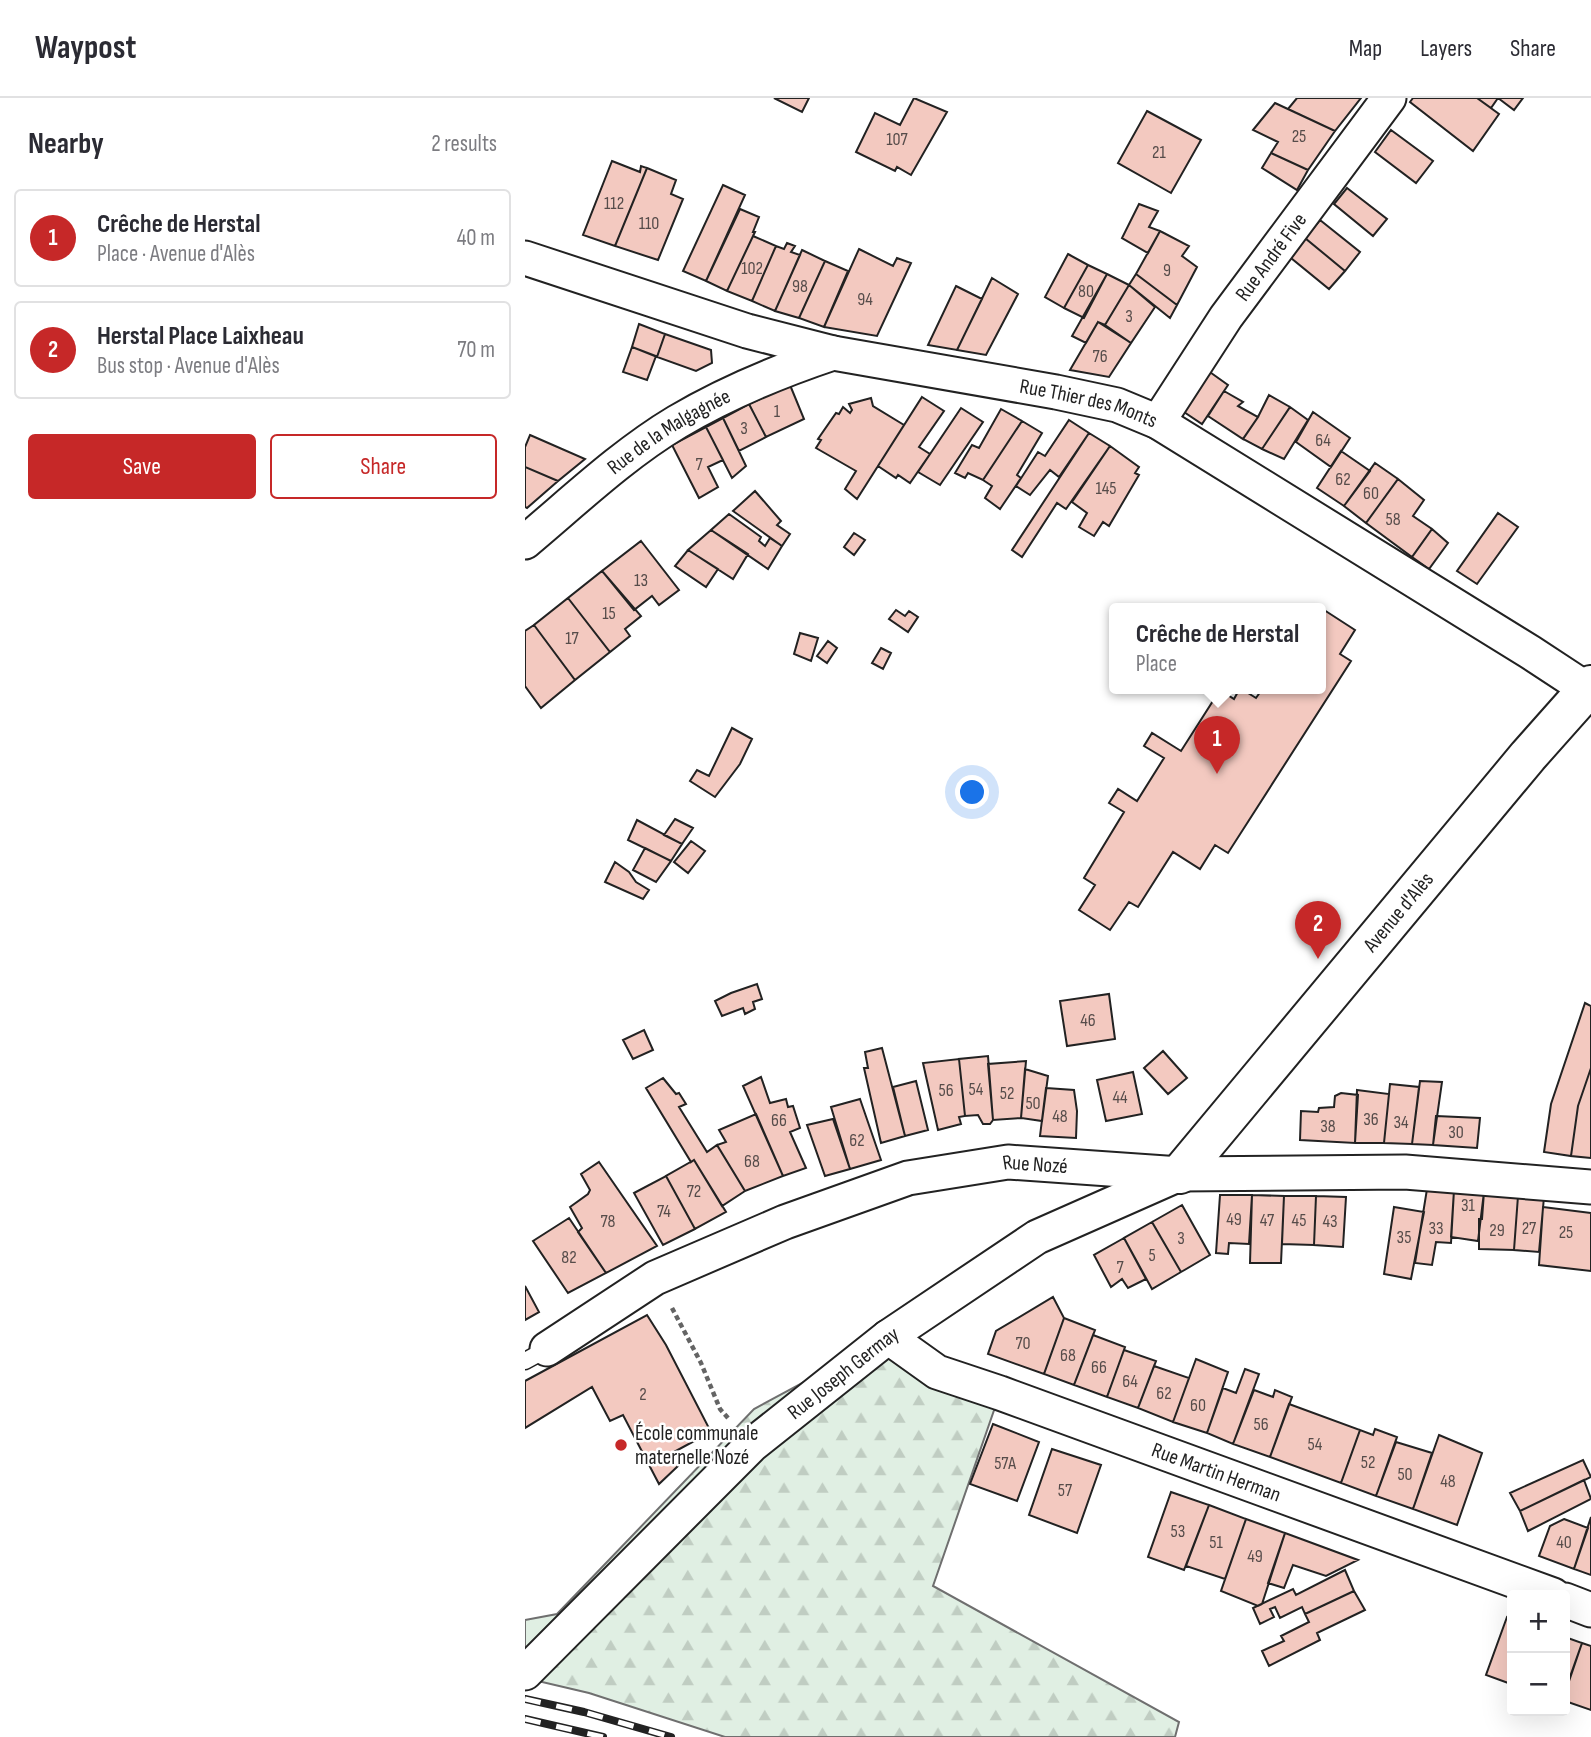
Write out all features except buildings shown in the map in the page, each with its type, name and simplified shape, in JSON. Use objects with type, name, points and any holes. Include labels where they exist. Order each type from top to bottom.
[{"type":"street","name":"Rue André Five","points":[[1158,422],[1226,317],[1389,98]]},
{"type":"street","name":"Rue Thier des Monts","points":[[525,258],[747,331],[833,353],[1117,405],[1158,422],[1590,689]]},
{"type":"street","name":"Rue de la Malgagnée","points":[[525,542],[632,453],[675,423],[737,391],[833,353]]},
{"type":"street","name":"Avenue d'Alès","points":[[1180,1174],[1528,755],[1590,689]]},
{"type":"street","name":"Rue Nozé","points":[[536,1355],[655,1278],[785,1222],[908,1178],[1008,1163],[1180,1174],[1405,1172],[1591,1187]]},
{"type":"street","name":"Rue Joseph Germay","points":[[525,1673],[752,1445],[888,1336],[1037,1237],[1180,1174]]},
{"type":"street","name":"Rue Martin Herman","points":[[888,1336],[937,1372],[1539,1590]]},
{"type":"street","points":[[1570,1602],[1591,1610]]},
{"type":"path","points":[[655,1278],[701,1363],[720,1409],[752,1445]]},
{"type":"green space","points":[[888,1337],[1000,1393],[933,1586],[1179,1722],[1175,1737],[725,1737],[589,1693],[525,1678],[525,1620],[557,1614],[754,1409]]},
{"type":"railway","points":[[525,1699],[584,1712],[671,1737]]},
{"type":"railway","points":[[525,1719],[603,1737]]},
{"type":"place","name":"Crêche de Herstal","points":[[1217,774]]},
{"type":"place","name":"Herstal Place Laixheau","points":[[1318,959]]},
{"type":"place","name":"École communale maternelle Nozé","points":[[621,1445]]}]
